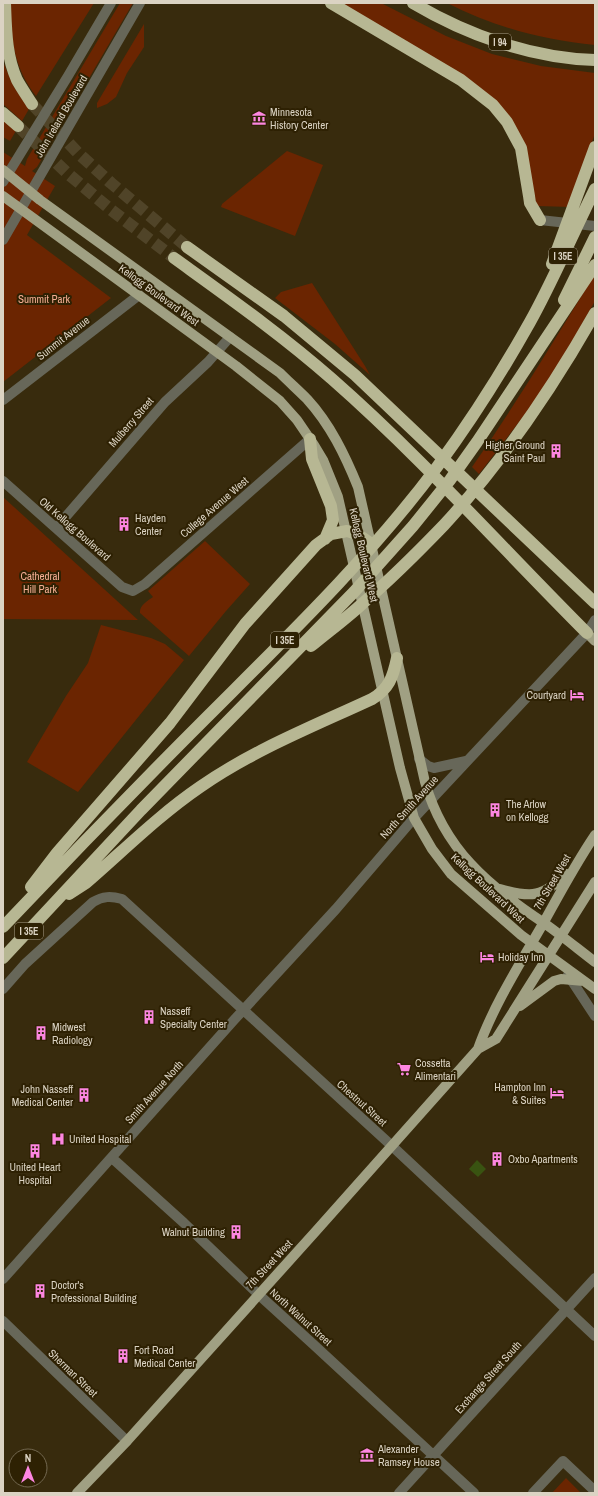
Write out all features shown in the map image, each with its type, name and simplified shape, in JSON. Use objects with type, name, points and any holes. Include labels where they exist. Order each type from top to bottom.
[{"type":"highway","points":[[5,3],[6,35],[9,55],[17,80],[32,104]]},
{"type":"highway","points":[[331,3],[461,80],[493,105],[507,122],[521,148],[528,196],[530,203],[540,220]]},
{"type":"highway","points":[[401,3],[453,24]]},
{"type":"highway","name":"I 94","points":[[413,3],[453,24],[482,36],[521,48],[557,56],[595,60]]},
{"type":"highway","points":[[3,113],[18,126]]},
{"type":"highway","points":[[530,322],[595,147]]},
{"type":"highway","name":"I 35E","points":[[3,926],[126,798],[277,647],[367,554],[402,512],[445,455],[484,398],[530,322],[595,189]]},
{"type":"highway","name":"I 35E","points":[[3,958],[140,810],[360,586],[413,526],[450,480],[525,369],[562,304],[595,237]]},
{"type":"highway","points":[[187,248],[300,328],[356,375],[595,603]]},
{"type":"highway","points":[[174,258],[261,321],[300,352],[348,394],[414,458],[591,637]]},
{"type":"highway","points":[[525,369],[595,265]]},
{"type":"highway","points":[[263,686],[362,604],[409,560],[453,514],[487,475],[524,426],[566,362],[595,313]]},
{"type":"highway","points":[[310,439],[312,459],[331,506],[332,520],[325,539]]},
{"type":"highway","points":[[3,926],[57,853],[170,723],[245,624],[316,545],[331,534],[349,534],[370,543]]},
{"type":"highway","points":[[55,903],[86,883],[180,802],[218,775],[279,741],[383,693],[394,674],[397,658]]},
{"type":"main road","name":"Kellogg Boulevard West","points":[[5,175],[31,192],[280,373],[307,400],[328,428],[345,455],[358,487],[419,759],[430,800],[436,814],[459,850],[485,880],[595,962]]},
{"type":"main road","name":"Kellogg Boulevard West","points":[[3,196],[217,353],[280,401],[297,420],[323,460],[338,497],[349,534],[366,620],[403,781],[414,818],[432,849],[451,874],[531,943],[595,989]]},
{"type":"main road","name":"7th Street West","points":[[478,1049],[484,1031],[531,943],[575,866],[595,835]]},
{"type":"main road","points":[[496,888],[528,895],[546,891],[575,866]]},
{"type":"main road","name":"7th Street West","points":[[77,1493],[127,1441],[478,1049],[496,1039],[595,882]]},
{"type":"main road","points":[[515,1009],[554,981],[561,979],[585,982]]},
{"type":"street","name":"John Ireland Boulevard","points":[[5,175],[68,76],[111,3]]},
{"type":"street","name":"John Ireland Boulevard","points":[[3,240],[140,3]]},
{"type":"street","points":[[540,220],[556,223],[595,226]]},
{"type":"street","name":"Summit Avenue","points":[[3,400],[139,295]]},
{"type":"street","name":"Mulberry Street","points":[[56,528],[165,402],[217,353],[230,337]]},
{"type":"street","name":"College Avenue West","points":[[133,591],[145,584],[310,439]]},
{"type":"street","name":"Old Kellogg Boulevard","points":[[3,482],[122,586],[133,591]]},
{"type":"street","name":"North Smith Avenue","points":[[243,1011],[336,909],[414,818],[466,761],[591,637],[595,620]]},
{"type":"street","points":[[419,759],[428,766],[434,768],[466,761]]},
{"type":"street","name":"Chestnut Street","points":[[3,989],[25,964],[93,902],[100,898],[108,897],[122,899],[392,1146],[595,1336]]},
{"type":"street","points":[[560,964],[595,1016]]},
{"type":"street","name":"Smith Avenue North","points":[[3,1279],[243,1011]]},
{"type":"street","name":"North Walnut Street","points":[[112,1158],[474,1493]]},
{"type":"street","name":"Exchange Street South","points":[[400,1493],[595,1278]]},
{"type":"street","name":"Sherman Street","points":[[3,1321],[127,1441]]},
{"type":"street","points":[[533,1493],[563,1461],[595,1491]]},
{"type":"green space","points":[[11,3],[94,3],[36,96],[23,75],[15,52],[11,28]]},
{"type":"green space","name":"Summit Park","points":[[120,3],[133,3],[37,167],[32,171],[55,186],[27,235],[111,298],[3,382],[3,152],[25,166],[27,159]]},
{"type":"green space","points":[[340,3],[381,3],[446,36],[492,54],[541,66],[595,73],[595,133],[571,207],[537,206],[510,119]]},
{"type":"green space","points":[[447,3],[595,3],[595,45],[557,40],[501,26]]},
{"type":"green space","points":[[144,24],[144,47],[127,73],[116,97],[107,104],[97,108],[97,103]]},
{"type":"green space","points":[[3,62],[14,87],[29,109],[22,121],[3,104]]},
{"type":"green space","points":[[3,117],[17,129],[10,141],[3,137]]},
{"type":"green space","points":[[287,151],[323,165],[295,236],[221,207],[222,204]]},
{"type":"green space","points":[[595,274],[595,301],[562,359],[529,409],[479,474],[472,467],[520,395]]},
{"type":"green space","points":[[312,283],[370,375],[335,344],[275,298],[281,292]]},
{"type":"green space","name":"Cathedral Hill Park","points":[[3,497],[138,620],[3,619]]},
{"type":"green space","points":[[205,541],[250,584],[189,656],[140,613],[140,610],[144,604],[153,597],[148,591]]},
{"type":"green space","points":[[101,625],[151,638],[165,644],[184,660],[78,792],[27,762],[66,696],[88,663]]},
{"type":"green space","points":[[566,1478],[581,1493],[552,1493]]},
{"type":"shaded area","points":[[477,1160],[486,1169],[478,1177],[469,1169]]},
{"type":"tunnel","points":[[32,104],[78,153],[187,247]]},
{"type":"tunnel","points":[[18,126],[66,172],[110,209],[174,258]]},
{"type":"place","name":"Minnesota History Center","points":[[259,118]]},
{"type":"place","name":"Higher Ground Saint Paul","points":[[556,451]]},
{"type":"place","name":"Hayden Center","points":[[124,524]]},
{"type":"place","name":"Courtyard","points":[[577,695]]},
{"type":"place","name":"The Arlow on Kellogg","points":[[495,810]]},
{"type":"place","name":"Holiday Inn","points":[[487,957]]},
{"type":"place","name":"Nasseff Specialty Center","points":[[149,1017]]},
{"type":"place","name":"Midwest Radiology","points":[[41,1033]]},
{"type":"place","name":"Cossetta Alimentari","points":[[404,1069]]},
{"type":"place","name":"Hampton Inn & Suites","points":[[557,1093]]},
{"type":"place","name":"John Nasseff Medical Center","points":[[84,1095]]},
{"type":"place","name":"United Hospital","points":[[58,1139]]},
{"type":"place","name":"United Heart Hospital","points":[[35,1151]]},
{"type":"place","name":"Oxbo Apartments","points":[[497,1159]]},
{"type":"place","name":"Walnut Building","points":[[236,1232]]},
{"type":"place","name":"Doctor's Professional Building","points":[[40,1291]]},
{"type":"place","name":"Fort Road Medical Center","points":[[123,1356]]},
{"type":"place","name":"Alexander Ramsey House","points":[[367,1455]]}]
